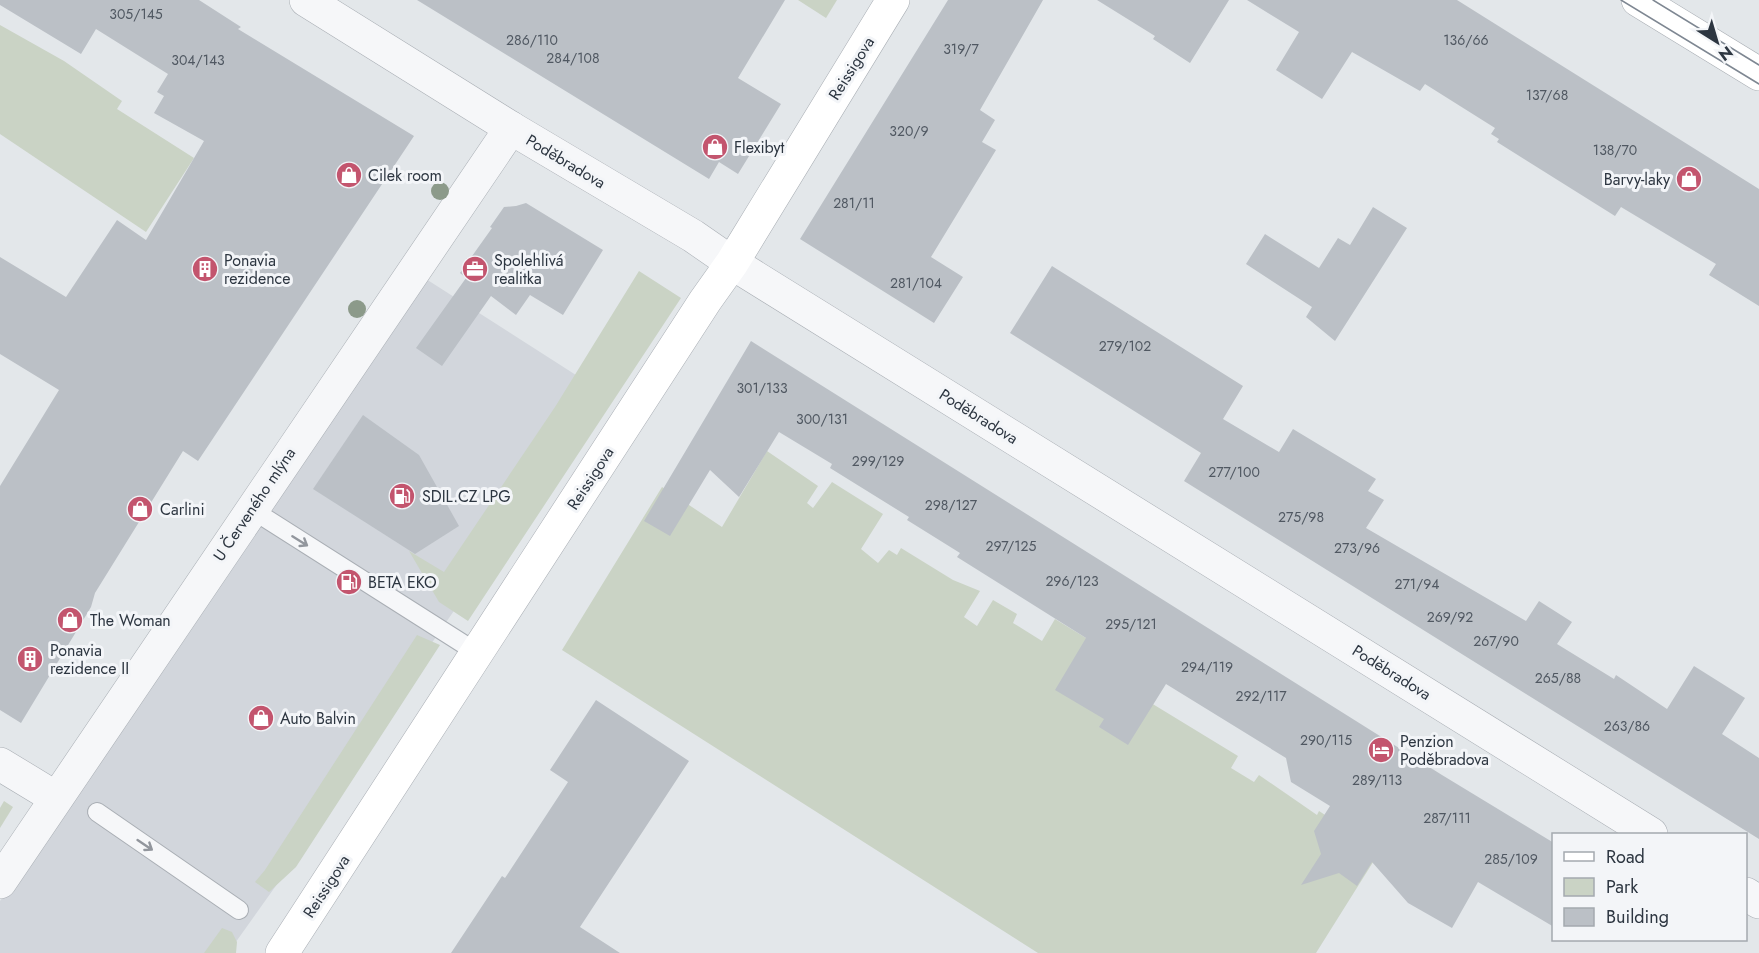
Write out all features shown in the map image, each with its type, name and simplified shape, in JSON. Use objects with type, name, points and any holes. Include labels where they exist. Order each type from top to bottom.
[{"type":"street","name":"Poděbradova","points":[[306,0],[511,128],[693,236],[732,263],[1649,833]]},
{"type":"street","name":"Reissigova","points":[[282,953],[476,652],[732,263],[893,0]]},
{"type":"street","points":[[1638,0],[1759,74]]},
{"type":"street","name":"U Červeného mlýna","points":[[0,882],[511,128]]},
{"type":"street","points":[[0,764],[56,798]]},
{"type":"lane","points":[[251,509],[476,652]]},
{"type":"lane","points":[[97,812],[239,910]]},
{"type":"shaded area","points":[[426,279],[604,393],[429,647],[317,828],[228,953],[0,953],[0,901],[77,794]]},
{"type":"green space","points":[[798,0],[837,0],[826,18]]},
{"type":"green space","points":[[0,25],[64,61],[122,101],[117,109],[194,158],[146,232],[0,134]]},
{"type":"green space","points":[[639,271],[681,298],[468,621],[439,602],[409,551],[444,572],[555,407]]},
{"type":"green space","points":[[767,451],[818,486],[807,503],[813,508],[832,482],[883,514],[861,549],[878,563],[889,550],[897,555],[901,548],[953,580],[980,591],[964,617],[977,626],[993,600],[1017,614],[1013,623],[1042,641],[1055,619],[1086,638],[1092,667],[1238,756],[1231,768],[1254,782],[1259,775],[1317,815],[1319,811],[1380,851],[1316,953],[1038,953],[562,650],[662,487],[722,527]]},
{"type":"green space","points":[[417,635],[440,645],[296,867],[269,892],[255,882]]},
{"type":"green space","points":[[4,801],[13,807],[0,828],[0,808]]},
{"type":"green space","points":[[222,928],[232,932],[237,942],[236,953],[204,953]]},
{"type":"building","points":[[0,0],[199,0],[241,27],[238,29],[414,136],[198,461],[183,451],[95,593],[91,607],[21,723],[0,710],[0,486],[59,390],[0,354],[0,257],[66,297],[117,220],[146,240],[204,141],[154,113],[164,96],[157,92],[168,74],[96,29],[81,54],[0,5]]},
{"type":"building","points":[[417,0],[785,0],[738,78],[781,104],[738,174],[719,162],[709,179]]},
{"type":"building","points":[[948,0],[1043,0],[980,110],[995,120],[982,142],[996,150],[931,257],[963,277],[934,323],[800,239]]},
{"type":"building","points":[[1097,0],[1229,0],[1190,63],[1153,39],[1155,36]]},
{"type":"building","points":[[1247,0],[1457,0],[1759,189],[1759,306],[1709,275],[1716,264],[1621,207],[1615,216],[1497,142],[1499,139],[1491,134],[1495,128],[1425,84],[1420,91],[1352,52],[1322,99],[1276,70],[1299,32]]},
{"type":"building","points":[[526,203],[603,250],[563,315],[530,295],[516,315],[491,296],[442,366],[416,348],[466,278],[460,273],[504,207]]},
{"type":"building","points":[[1373,207],[1407,228],[1335,341],[1306,317],[1312,307],[1246,264],[1265,234],[1319,268],[1338,238],[1350,245]]},
{"type":"building","points":[[1052,266],[1243,386],[1223,419],[1279,452],[1293,429],[1376,479],[1368,491],[1384,500],[1366,528],[1526,621],[1539,601],[1572,622],[1557,644],[1614,679],[1616,675],[1667,709],[1694,666],[1745,698],[1722,734],[1759,758],[1759,839],[1184,481],[1201,453],[1010,333]]},
{"type":"building","points":[[751,341],[1552,842],[1552,926],[1478,882],[1452,928],[1408,903],[1372,862],[1357,886],[1339,873],[1301,885],[1321,854],[1314,831],[1330,806],[1291,782],[1286,758],[1166,684],[1128,745],[1099,727],[1104,719],[1055,690],[1086,638],[957,557],[960,553],[907,520],[909,517],[830,468],[832,464],[779,432],[739,497],[710,470],[670,536],[644,521]]},
{"type":"building","points":[[363,415],[419,455],[459,526],[415,554],[313,489]]},
{"type":"building","points":[[596,700],[689,761],[580,927],[620,953],[451,953],[502,876],[505,878],[568,782],[550,770]]},
{"type":"tram line","points":[[1621,0],[1759,84]]},
{"type":"tram line","points":[[1653,0],[1759,65]]},
{"type":"place","name":"Flexibyt","points":[[715,147]]},
{"type":"place","name":"Cilek room","points":[[349,175]]},
{"type":"place","name":"Barvy-laky","points":[[1689,179]]},
{"type":"place","name":"Ponavia rezidence","points":[[205,269]]},
{"type":"place","name":"Spolehlivá realitka","points":[[475,269]]},
{"type":"place","name":"SDIL.CZ LPG","points":[[402,496]]},
{"type":"place","name":"Carlini","points":[[140,509]]},
{"type":"place","name":"BETA EKO","points":[[349,582]]},
{"type":"place","name":"The Woman","points":[[70,620]]},
{"type":"place","name":"Ponavia rezidence II","points":[[30,659]]},
{"type":"place","name":"Auto Balvin","points":[[261,718]]},
{"type":"place","name":"Penzion Poděbradova","points":[[1381,750]]}]
